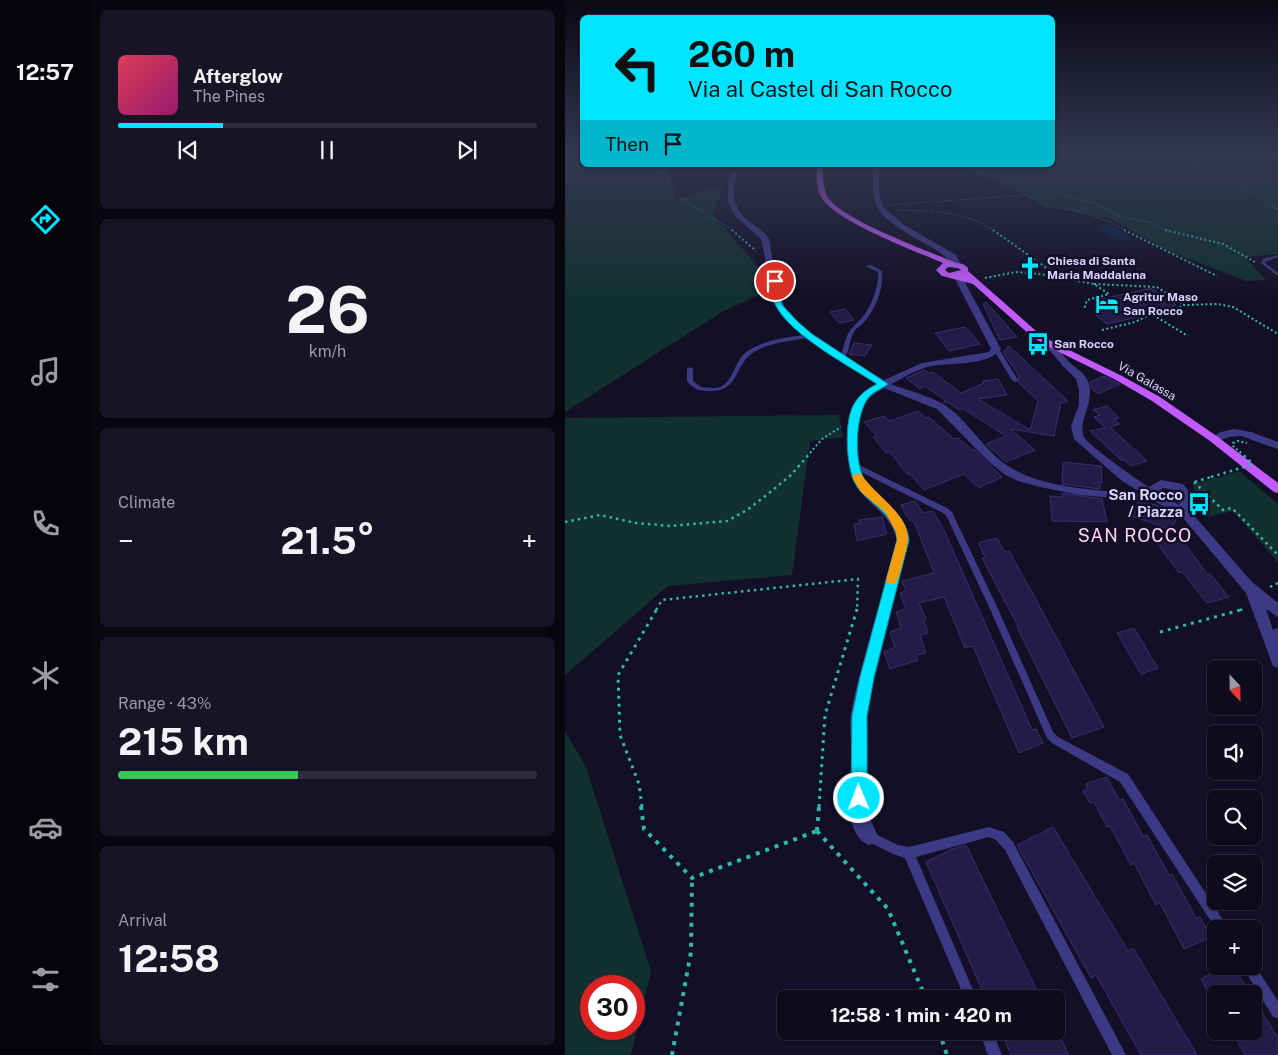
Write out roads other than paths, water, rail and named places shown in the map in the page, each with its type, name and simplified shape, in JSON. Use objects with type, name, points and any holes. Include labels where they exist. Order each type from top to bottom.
[{"type":"main road","points":[[828,201],[834,209],[854,221],[935,257],[963,267],[961,275]]},
{"type":"main road","points":[[935,257],[941,268],[955,265]]},
{"type":"main road","name":"Via Galassa","points":[[941,268],[942,273],[961,275],[974,282],[1033,333],[1048,343],[1119,378],[1156,399],[1214,439],[1278,489]]},
{"type":"street","points":[[731,201],[731,206],[749,225],[761,232],[765,238],[779,305],[795,324],[809,336],[843,356],[883,384],[941,407],[951,414],[1001,465],[1017,475],[1067,490],[1154,497]]},
{"type":"street","points":[[879,201],[880,208],[898,222],[953,257],[955,265]]},
{"type":"street","points":[[869,836],[863,828],[860,817],[858,780],[859,716],[867,677],[903,540],[902,532],[896,519],[865,489],[857,476],[853,420],[861,400],[867,393],[883,384],[925,365],[984,357],[992,354],[996,349],[965,289],[961,275]]},
{"type":"street","points":[[965,289],[974,282]]},
{"type":"street","points":[[1048,343],[1081,378],[1084,390],[1084,405],[1076,426],[1079,439],[1126,478],[1193,520],[1252,591],[1278,611]]},
{"type":"street","points":[[1214,439],[1230,432],[1238,431],[1278,446]]},
{"type":"street","points":[[1154,497],[1153,489],[1161,484],[1179,487],[1187,497],[1183,513]]},
{"type":"street","points":[[1252,591],[1275,639],[1278,662]]},
{"type":"lane","points":[[1278,256],[1265,260],[1263,263],[1278,275]]},
{"type":"lane","points":[[843,356],[849,345],[850,335],[866,316],[878,289],[880,271],[869,266]]},
{"type":"lane","points":[[690,369],[690,381],[699,389],[721,388],[729,382],[736,367],[746,355],[765,345],[809,336]]},
{"type":"lane","points":[[996,349],[1015,380]]},
{"type":"lane","points":[[855,466],[949,514],[994,609],[1049,734],[1055,740],[1124,778],[1217,920]]},
{"type":"lane","points":[[869,836],[897,850],[909,853],[989,832],[1000,836],[1009,846],[1119,1055]]},
{"type":"lane","points":[[909,853],[967,990]]},
{"type":"lane","points":[[1254,975],[1278,1012]]},
{"type":"lane","points":[[989,1040],[995,1055]]},
{"type":"water","points":[[1110,224],[1131,237],[1130,239],[1116,240],[1099,227]]},
{"type":"place","name":"Chiesa di Santa Maria Maddalena","points":[[1030,268]]},
{"type":"place","name":"Agritur Maso San Rocco","points":[[1107,304]]},
{"type":"place","name":"San Rocco","points":[[1038,344]]},
{"type":"place","name":"San Rocco / Piazza","points":[[1199,504]]},
{"type":"district","name":"SAN ROCCO","points":[[1135,536]]}]
